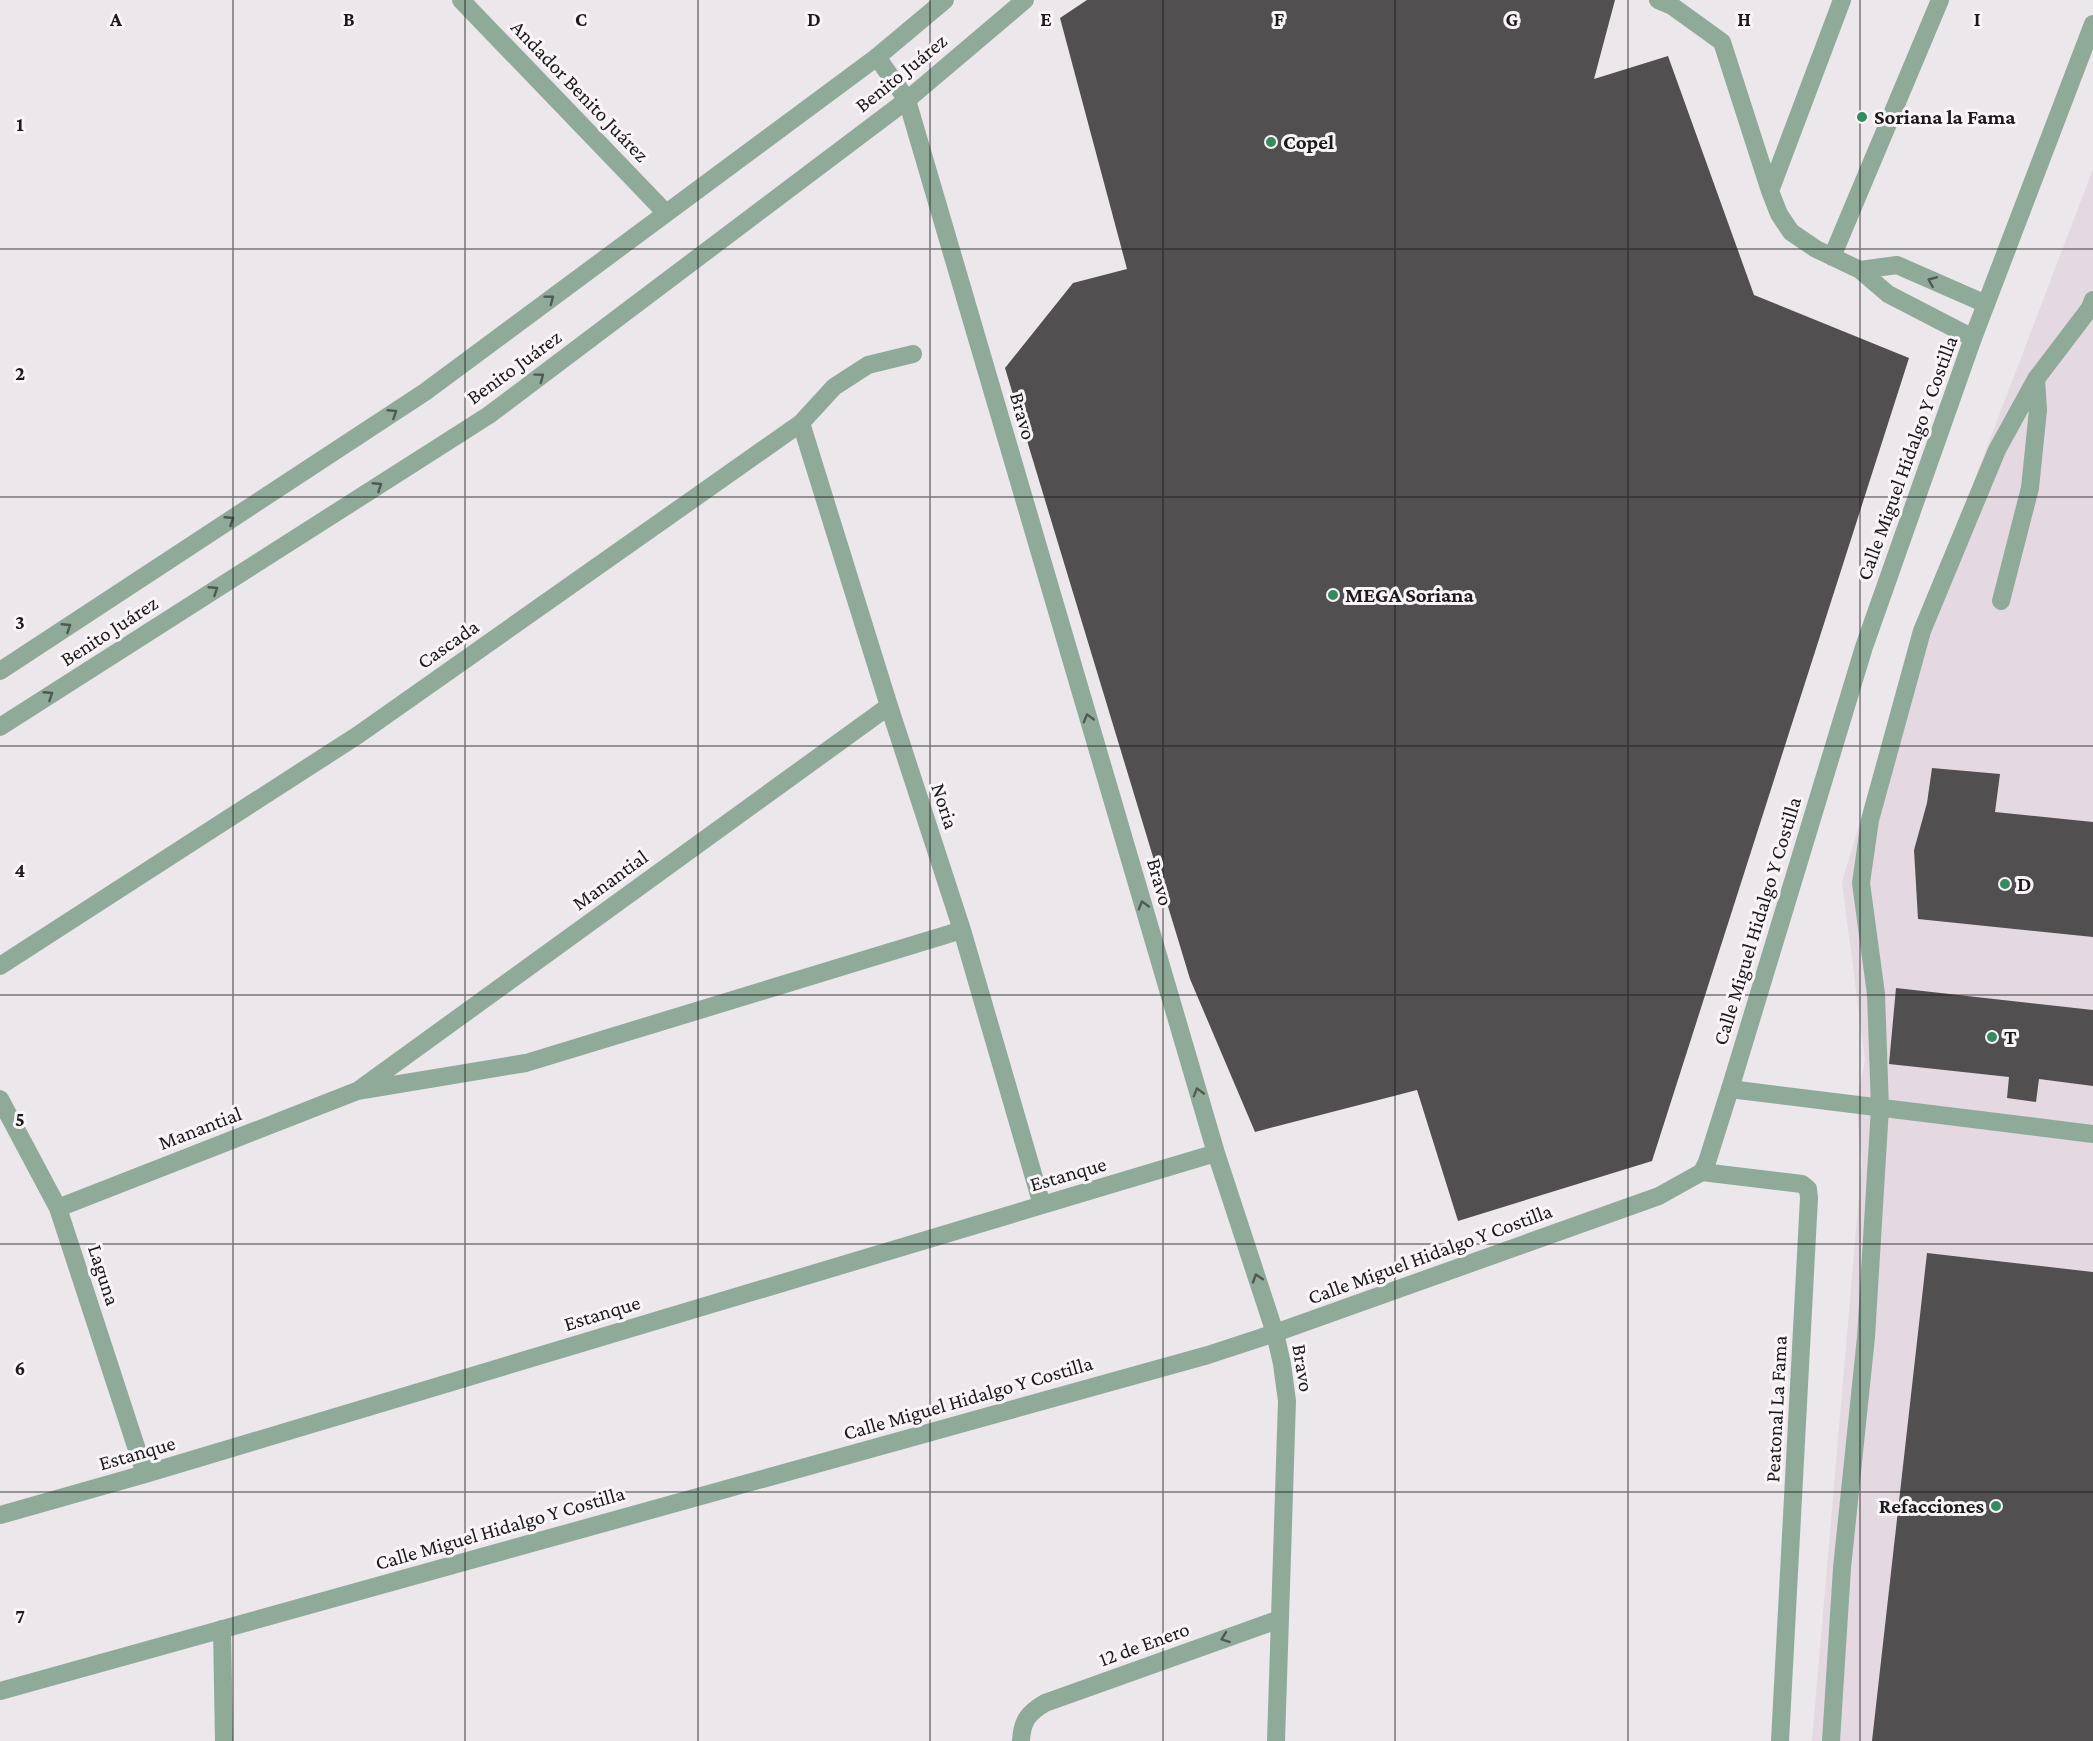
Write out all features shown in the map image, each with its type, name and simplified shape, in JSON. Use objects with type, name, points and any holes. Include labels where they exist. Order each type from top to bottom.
[{"type":"street","name":"Andador Benito Juárez","points":[[461,0],[666,212]]},
{"type":"street","name":"Benito Juárez","points":[[0,670],[425,392],[877,57],[945,0]]},
{"type":"street","name":"Benito Juárez","points":[[0,727],[489,415],[907,100],[1025,0]]},
{"type":"street","points":[[1658,0],[1672,6],[1722,42],[1770,191],[1779,214],[1791,232],[1832,257],[1860,270],[1888,294],[1973,338]]},
{"type":"street","points":[[1770,191],[1842,0]]},
{"type":"street","points":[[1832,257],[1940,0]]},
{"type":"street","name":"Calle Miguel Hidalgo Y Costilla","points":[[0,1691],[1208,1355],[1275,1334],[1659,1196],[1702,1172],[1730,1089],[1864,647],[1973,338],[2093,24]]},
{"type":"street","name":"Bravo","points":[[877,57],[907,100],[1216,1153],[1275,1334],[1287,1401],[1276,1741]]},
{"type":"street","points":[[1860,270],[1897,265],[1986,304]]},
{"type":"street","points":[[1831,1741],[1842,1568],[1866,1337],[1880,1108],[1876,994],[1861,883],[1870,820],[1922,631],[1997,450],[2036,379],[2090,308],[2093,300]]},
{"type":"street","name":"Cascada","points":[[0,966],[358,735],[801,423],[834,387],[868,365],[913,354]]},
{"type":"street","points":[[2001,601],[2030,488],[2038,410],[2036,379]]},
{"type":"street","name":"Noria","points":[[801,423],[962,930],[1042,1205]]},
{"type":"street","name":"Manantial","points":[[357,1091],[889,706]]},
{"type":"street","name":"Manantial","points":[[58,1208],[357,1091],[526,1063],[962,930]]},
{"type":"street","points":[[1730,1089],[2093,1134]]},
{"type":"street","name":"Laguna","points":[[0,1099],[58,1208],[145,1474]]},
{"type":"street","name":"Estanque","points":[[0,1515],[145,1474],[1216,1153]]},
{"type":"street","name":"Peatonal La Fama","points":[[1702,1172],[1802,1184],[1808,1189],[1780,1741]]},
{"type":"street","name":"12 de Enero","points":[[1021,1741],[1026,1717],[1045,1703],[1280,1619]]},
{"type":"street","points":[[220,1740],[222,1629]]},
{"type":"shaded area","points":[[2093,169],[2093,1741],[1812,1741],[1862,1161],[1856,1105],[1865,1060],[1842,882],[1920,623]]},
{"type":"building","points":[[1087,0],[1615,0],[1594,79],[1668,56],[1754,295],[1909,358],[1652,1161],[1458,1221],[1417,1090],[1255,1132],[1190,979],[1005,368],[1073,283],[1127,269],[1060,18]]},
{"type":"building","name":"D","points":[[1932,768],[2000,774],[1995,812],[2093,822],[2093,937],[1918,919],[1914,850],[1927,803]]},
{"type":"building","name":"T","points":[[1896,988],[2093,1010],[2093,1086],[2039,1079],[2036,1102],[2007,1098],[2009,1077],[1889,1064]]},
{"type":"building","name":"Refacciones","points":[[1927,1253],[2093,1272],[2093,1741],[1872,1741]]},
{"type":"place","name":"Soriana la Fama","points":[[1862,117]]},
{"type":"place","name":"Copel","points":[[1271,142]]},
{"type":"place","name":"MEGA Soriana","points":[[1333,595]]},
{"type":"place","name":"D","points":[[2005,884]]},
{"type":"place","name":"T","points":[[1992,1037]]},
{"type":"place","name":"Refacciones","points":[[1996,1506]]}]
